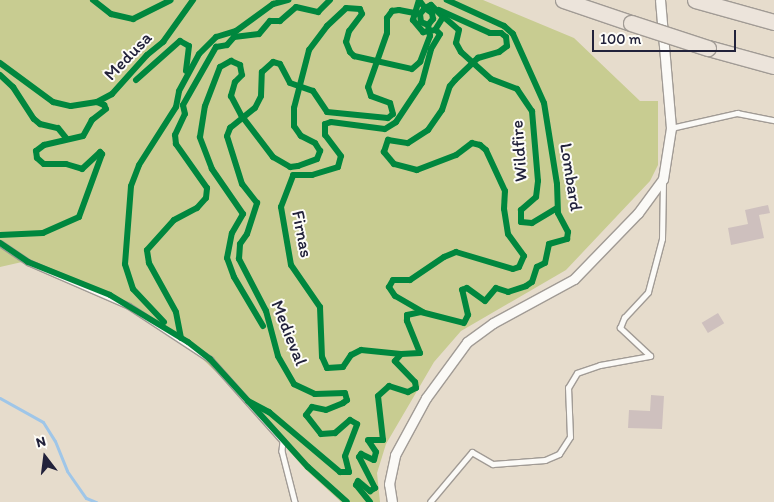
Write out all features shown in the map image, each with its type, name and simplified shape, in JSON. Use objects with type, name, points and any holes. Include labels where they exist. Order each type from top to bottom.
[{"type":"highway","points":[[564,0],[708,48],[774,66]]},
{"type":"highway","points":[[695,0],[774,22]]},
{"type":"street","points":[[392,502],[389,484],[395,455],[426,398],[467,342],[493,323],[574,279],[638,213],[664,179],[671,128],[660,0]]},
{"type":"lane","points":[[671,128],[737,113],[774,120]]},
{"type":"lane","points":[[430,502],[472,452],[493,464],[545,460],[559,454],[570,436],[568,388],[577,373],[600,365],[650,356],[620,328],[624,318],[648,292],[662,239],[664,179]]},
{"type":"lane","points":[[0,243],[28,262],[130,306],[210,359],[283,440],[282,451],[295,502]]},
{"type":"green space","points":[[0,0],[483,0],[574,38],[640,101],[658,101],[658,165],[650,181],[566,270],[461,331],[434,362],[386,444],[377,473],[380,502],[341,502],[305,469],[240,395],[193,350],[126,306],[64,279],[22,262],[0,267]]},
{"type":"building","points":[[768,205],[770,213],[759,215],[764,238],[731,245],[728,228],[748,224],[745,210]]},
{"type":"building","points":[[718,313],[724,323],[708,333],[702,323]]},
{"type":"building","points":[[651,395],[664,396],[662,429],[628,428],[629,410],[650,411]]},
{"type":"waterway","points":[[0,398],[43,422],[55,441],[67,471],[86,498],[96,502]]},
{"type":"cycle path","points":[[93,0],[111,14],[133,19],[171,0]]},
{"type":"cycle path","name":"Medusa","points":[[97,102],[112,94],[147,55],[163,42],[193,0]]},
{"type":"cycle path","points":[[164,322],[133,289],[125,264],[131,186],[139,165],[176,107],[179,91],[199,54],[216,37],[236,31],[273,4],[288,0]]},
{"type":"cycle path","points":[[181,338],[176,312],[149,263],[147,250],[174,220],[197,208],[206,198],[207,188],[176,144],[175,135],[185,114],[183,105],[216,47],[227,45],[234,37],[259,34],[270,21],[280,21],[296,7],[318,12],[330,0]]},
{"type":"cycle path","points":[[419,0],[413,20],[423,32],[435,30],[443,17],[431,5],[425,8],[420,14],[421,22],[428,25],[433,19],[432,13],[425,8],[419,0]]},
{"type":"cycle path","name":"Lombard","points":[[370,502],[356,485],[358,481],[370,491],[375,488],[359,457],[361,454],[374,460],[376,452],[368,440],[383,440],[378,396],[389,386],[408,392],[416,388],[415,382],[395,361],[401,354],[420,353],[407,321],[407,315],[421,312],[464,323],[468,315],[462,290],[467,288],[485,301],[496,288],[508,292],[526,286],[532,282],[537,267],[545,263],[549,244],[567,239],[568,232],[558,213],[557,184],[544,103],[513,34],[504,26],[447,0]]},
{"type":"cycle path","points":[[263,326],[234,277],[227,258],[232,233],[243,214],[212,169],[200,137],[205,106],[220,67],[231,61],[240,65],[242,75],[235,82],[231,96],[241,115],[273,157],[290,167],[298,166],[317,159],[320,151],[315,143],[301,136],[294,126],[294,108],[309,50],[327,26],[346,8],[360,9],[362,14],[349,31],[346,42],[350,52],[354,56],[412,69],[420,62],[430,36],[428,25]]},
{"type":"cycle path","name":"Medieval","points":[[248,401],[269,412],[340,472],[349,472],[345,456],[357,424],[350,420],[335,433],[321,434],[306,415],[312,407],[326,410],[343,403],[347,400],[345,393],[315,394],[294,384],[278,356],[266,311],[239,259],[240,244],[247,234],[257,203],[242,184],[227,136],[230,128],[255,108],[261,96],[262,72],[273,62],[280,64],[290,83],[313,91],[327,112],[388,118],[393,114],[390,103],[371,96],[368,87],[387,33],[387,18],[392,11],[399,10],[420,14]]},
{"type":"cycle path","name":"Wildfire","points":[[423,312],[395,296],[389,287],[393,280],[410,280],[444,257],[456,252],[513,269],[519,267],[524,256],[508,234],[504,209],[505,191],[486,150],[480,145],[472,143],[456,155],[417,170],[394,164],[384,152],[388,140],[408,143],[428,130],[442,110],[450,86],[455,80],[478,58],[499,52],[507,46],[506,37],[501,33],[490,33],[439,10]]},
{"type":"cycle path","name":"Wildfire","points":[[445,18],[459,30],[456,43],[461,52],[491,79],[517,89],[532,111],[538,181],[536,197],[521,210],[521,222],[532,223],[557,208]]},
{"type":"cycle path","name":"Firnas","points":[[401,354],[361,350],[351,355],[343,367],[327,368],[322,357],[320,307],[291,265],[281,207],[293,175],[312,175],[338,167],[341,156],[325,135],[325,124],[331,122],[385,129],[396,122],[422,83],[431,49],[440,34],[436,30]]},
{"type":"cycle path","points":[[136,80],[180,41],[189,46],[186,71]]},
{"type":"cycle path","points":[[0,63],[53,102],[71,106],[97,102],[104,105],[106,109],[92,120],[83,136],[44,145],[36,151],[37,158],[44,164],[66,164],[82,169],[100,152],[102,154],[79,217],[43,233],[0,235]]},
{"type":"cycle path","points":[[0,75],[13,87],[34,119],[40,124],[58,128],[67,139]]},
{"type":"cycle path","points":[[0,243],[28,262],[110,295],[188,342],[210,359],[308,467],[347,502]]}]
